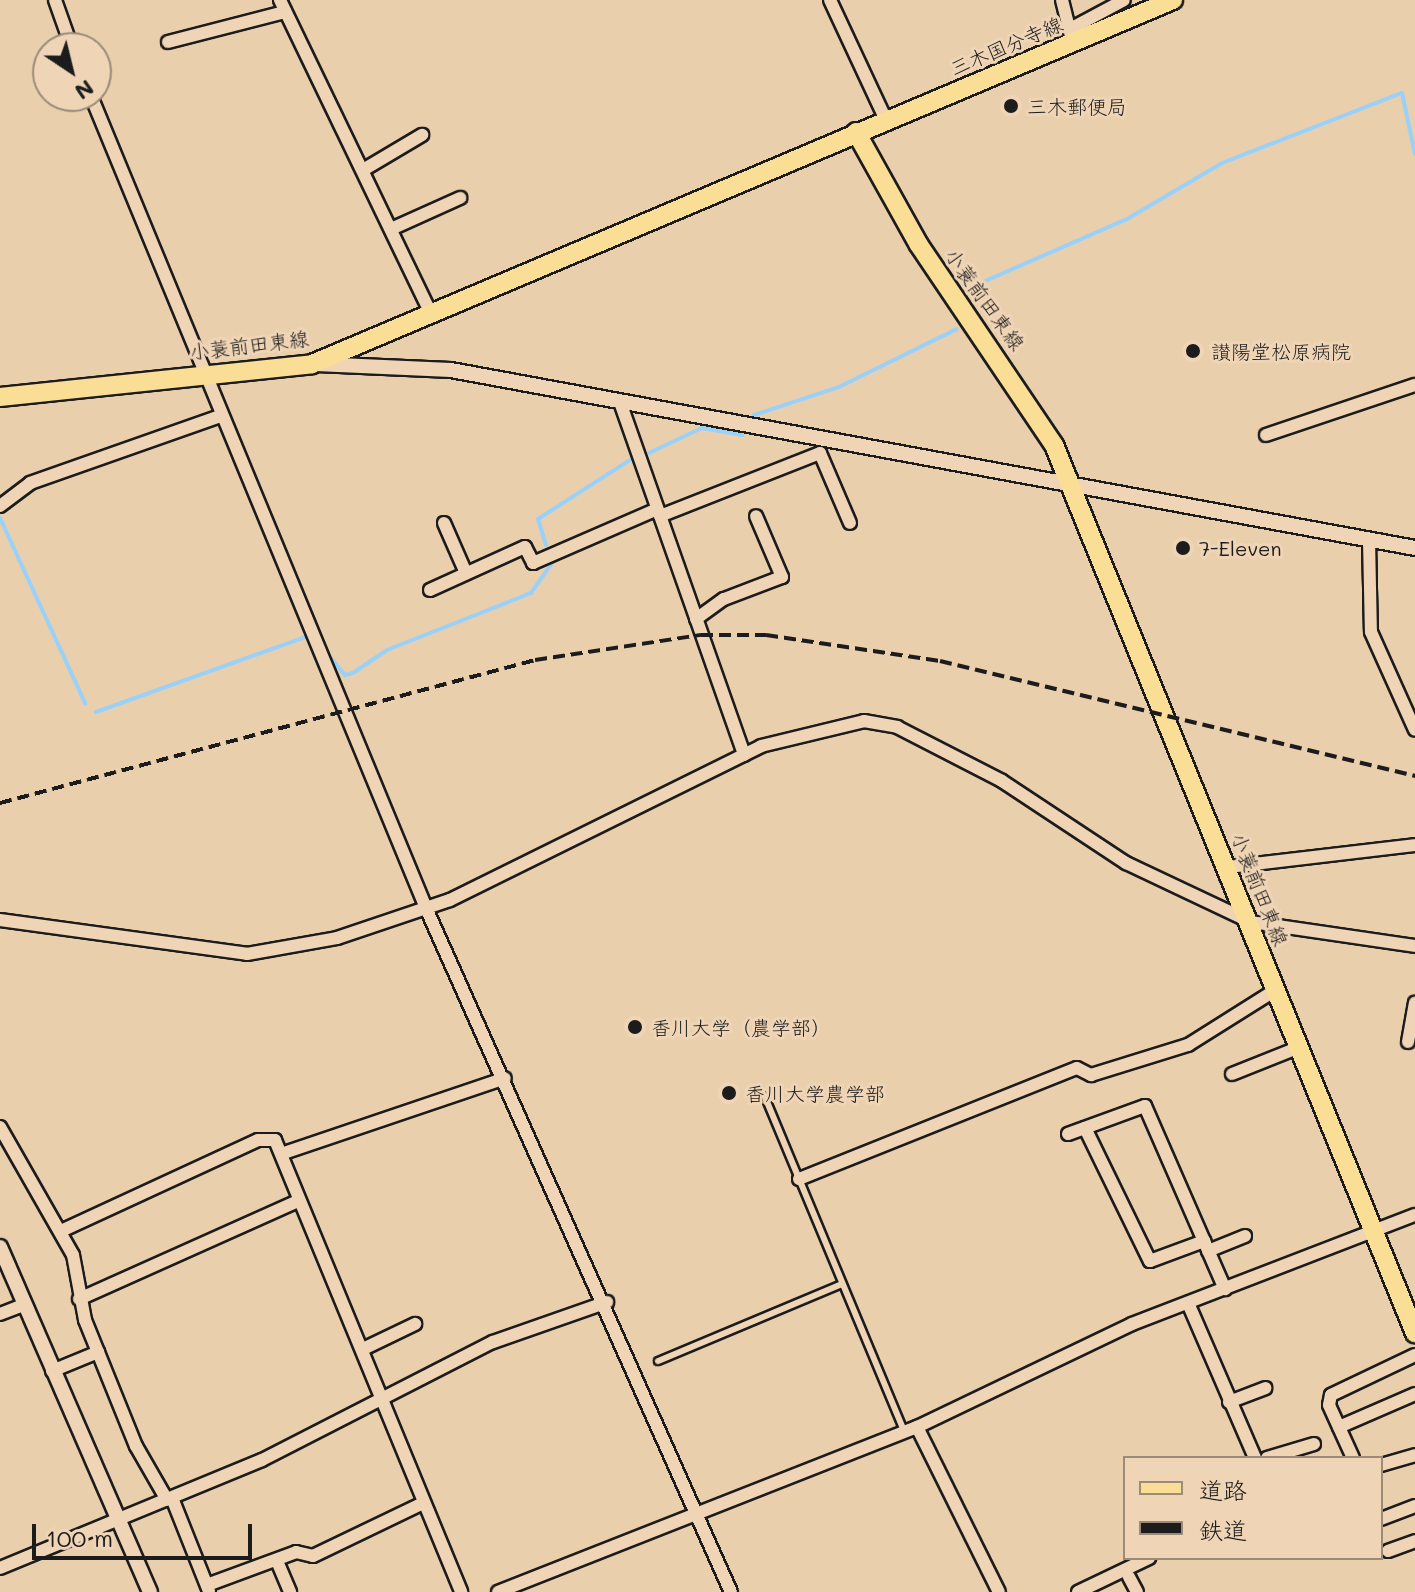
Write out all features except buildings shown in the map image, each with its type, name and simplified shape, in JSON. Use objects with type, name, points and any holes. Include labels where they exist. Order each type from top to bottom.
[{"type":"main road","name":"三木国分寺線","points":[[856,132],[1071,36],[1173,0]]},
{"type":"main road","name":"小蓑前田東線","points":[[0,397],[203,373],[312,364],[429,310],[856,132],[919,245],[1017,382],[1070,481],[1415,1333]]},
{"type":"street","points":[[55,0],[66,32]]},
{"type":"street","points":[[830,0],[886,120]]},
{"type":"street","points":[[1062,0],[1071,36],[1124,0]]},
{"type":"street","points":[[168,42],[282,6],[429,310]]},
{"type":"street","points":[[97,112],[220,416],[426,908],[607,1302],[693,1515],[731,1592]]},
{"type":"street","points":[[363,170],[422,135]]},
{"type":"street","points":[[391,229],[460,198]]},
{"type":"street","points":[[312,364],[451,370],[1070,481],[1415,548]]},
{"type":"street","points":[[1266,435],[1415,385]]},
{"type":"street","points":[[620,402],[744,755]]},
{"type":"street","points":[[0,506],[30,483],[220,416]]},
{"type":"street","points":[[821,437],[820,453],[850,523]]},
{"type":"street","points":[[430,590],[525,547],[533,563],[658,512],[820,453]]},
{"type":"street","points":[[696,619],[724,599],[782,577],[756,516]]},
{"type":"street","points":[[444,523],[466,573]]},
{"type":"street","points":[[1369,540],[1371,632],[1415,730]]},
{"type":"street","points":[[0,920],[247,954],[337,938],[426,908],[744,755],[835,723],[897,727],[1002,781],[1126,863],[1251,922],[1415,946]]},
{"type":"street","points":[[1228,867],[1415,845]]},
{"type":"street","points":[[799,1179],[1077,1068],[1091,1075],[1188,1045],[1277,989]]},
{"type":"street","points":[[1408,1042],[1415,1003]]},
{"type":"street","points":[[1232,1074],[1300,1047]]},
{"type":"street","points":[[284,1153],[505,1078]]},
{"type":"street","points":[[1068,1134],[1145,1106],[1225,1289]]},
{"type":"street","points":[[0,1127],[61,1231],[79,1299],[136,1446],[170,1499],[208,1589],[296,1552],[313,1556],[423,1503]]},
{"type":"street","points":[[1085,1128],[1150,1261],[1245,1236]]},
{"type":"street","points":[[61,1231],[258,1140],[275,1140],[284,1153],[298,1201],[363,1349],[461,1592]]},
{"type":"street","points":[[79,1299],[298,1201]]},
{"type":"street","points":[[498,1592],[910,1429],[1188,1303],[1415,1215]]},
{"type":"street","points":[[0,1247],[150,1592]]},
{"type":"street","points":[[0,1568],[262,1460],[380,1394],[607,1302]]},
{"type":"street","points":[[1188,1303],[1254,1456]]},
{"type":"street","points":[[0,1314],[24,1305]]},
{"type":"street","points":[[363,1349],[415,1324]]},
{"type":"street","points":[[52,1371],[98,1352]]},
{"type":"street","points":[[1352,1456],[1329,1405],[1340,1385],[1415,1355]]},
{"type":"street","points":[[1229,1402],[1265,1388]]},
{"type":"street","points":[[1339,1427],[1415,1394]]},
{"type":"street","points":[[910,1429],[999,1592]]},
{"type":"street","points":[[1274,1456],[1314,1444]]},
{"type":"street","points":[[1383,1464],[1415,1455]]},
{"type":"street","points":[[1383,1518],[1415,1506]]},
{"type":"street","points":[[1388,1551],[1415,1541]]},
{"type":"street","points":[[1078,1592],[1145,1560]]},
{"type":"street","points":[[277,1561],[290,1592]]},
{"type":"street","points":[[1129,1577],[1137,1592]]},
{"type":"lane","points":[[765,1097],[842,1284],[910,1429]]},
{"type":"lane","points":[[658,1361],[842,1284]]},
{"type":"waterway","points":[[976,285],[1127,219],[1222,163],[1402,93],[1415,154]]},
{"type":"waterway","points":[[754,415],[839,387],[957,329]]},
{"type":"waterway","points":[[649,453],[702,428],[742,435]]},
{"type":"waterway","points":[[546,545],[538,519],[630,460]]},
{"type":"waterway","points":[[0,518],[85,703]]},
{"type":"waterway","points":[[329,656],[345,675],[353,673],[387,650],[531,593],[552,563]]},
{"type":"waterway","points":[[319,632],[323,643]]},
{"type":"waterway","points":[[96,712],[306,637]]},
{"type":"railway","points":[[0,803],[535,660],[701,635],[766,635],[940,661],[1415,776]]},
{"type":"place","name":"三木郵便局","points":[[1011,106]]},
{"type":"place","name":"讃陽堂松原病院","points":[[1193,351]]},
{"type":"place","name":"7-Eleven","points":[[1183,548]]},
{"type":"place","name":"香川大学（農学部）","points":[[635,1027]]},
{"type":"place","name":"香川大学農学部","points":[[729,1093]]}]
